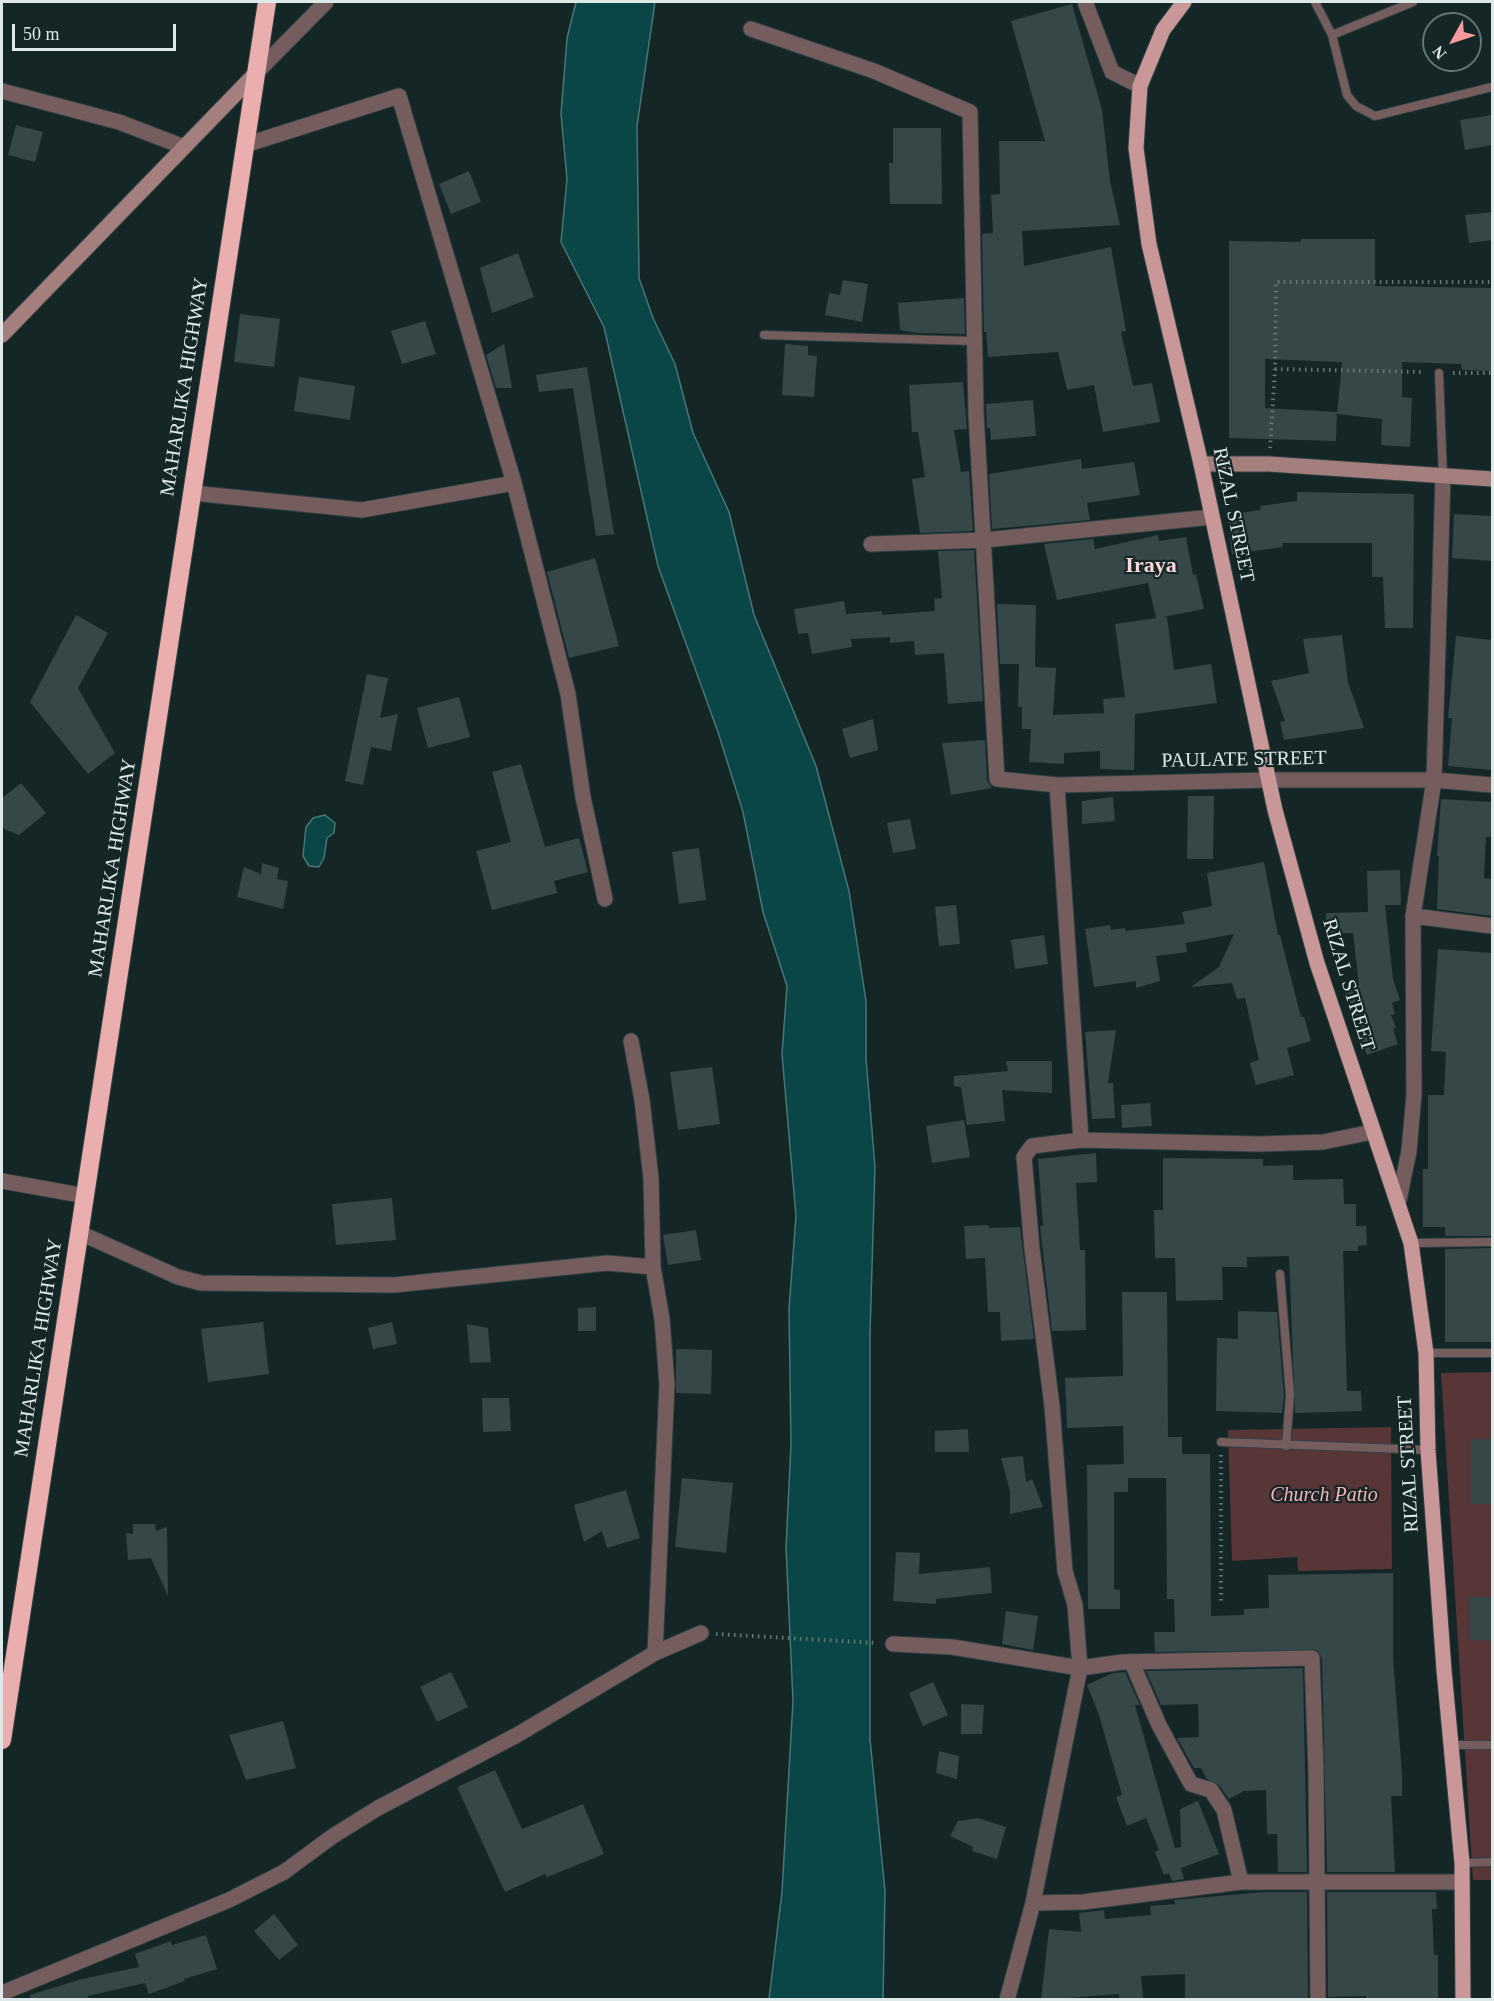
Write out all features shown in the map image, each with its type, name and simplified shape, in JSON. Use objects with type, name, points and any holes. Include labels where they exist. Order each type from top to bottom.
[{"type":"highway","name":"MAHARLIKA HIGHWAY","points":[[2,1740],[267,2]]},
{"type":"main road","name":"RIZAL STREET","points":[[1184,2],[1163,30],[1140,86],[1136,148],[1149,244],[1167,331],[1201,465],[1268,780],[1317,963],[1372,1131],[1399,1200],[1411,1242],[1426,1353],[1428,1450],[1444,1670],[1453,1745],[1462,1863],[1463,2000]]},
{"type":"street","points":[[2,335],[326,2]]},
{"type":"street","points":[[1085,2],[1112,72],[1140,86]]},
{"type":"street","points":[[751,29],[874,71],[970,112],[973,341],[985,540]]},
{"type":"street","points":[[2,91],[119,122],[184,147]]},
{"type":"street","points":[[245,145],[399,96],[514,483],[568,694],[583,797],[605,899]]},
{"type":"street","points":[[1201,465],[1269,464],[1492,479]]},
{"type":"street","points":[[1399,1200],[1409,1151],[1414,1094],[1413,916],[1434,780],[1443,477]]},
{"type":"street","points":[[192,493],[362,510],[514,483]]},
{"type":"street","points":[[871,544],[985,540],[1212,517]]},
{"type":"street","name":"PAULATE STREET","points":[[985,540],[997,779],[1057,785],[1268,780],[1434,780],[1492,784]]},
{"type":"street","points":[[1057,785],[1081,1140]]},
{"type":"street","points":[[1413,916],[1492,926]]},
{"type":"street","points":[[631,1041],[642,1100],[651,1178],[653,1267],[662,1320],[667,1384],[655,1653]]},
{"type":"street","points":[[1007,2000],[1033,1903],[1080,1668],[1076,1605],[1065,1571],[1052,1406],[1024,1157],[1032,1146],[1081,1140],[1259,1144],[1323,1142],[1372,1131]]},
{"type":"street","points":[[2,1181],[86,1196]]},
{"type":"street","points":[[80,1233],[178,1277],[201,1283],[394,1285],[607,1263],[653,1267]]},
{"type":"street","points":[[2,1993],[229,1900],[284,1872],[333,1836],[378,1808],[517,1735],[655,1653],[701,1633]]},
{"type":"street","points":[[893,1644],[952,1647],[1080,1668],[1132,1663],[1312,1658],[1317,2000]]},
{"type":"street","points":[[1132,1663],[1159,1725],[1191,1784],[1211,1790],[1224,1810],[1241,1882]]},
{"type":"street","points":[[1033,1903],[1083,1902],[1241,1882],[1462,1882]]},
{"type":"lane","points":[[1315,2],[1332,34],[1347,95],[1356,106],[1376,116],[1492,87]]},
{"type":"lane","points":[[1332,34],[1413,2]]},
{"type":"lane","points":[[764,335],[973,341]]},
{"type":"lane","points":[[1439,373],[1443,477]]},
{"type":"lane","points":[[1411,1242],[1492,1242]]},
{"type":"lane","points":[[1280,1274],[1290,1395],[1286,1446]]},
{"type":"lane","points":[[1426,1353],[1492,1353]]},
{"type":"lane","points":[[1221,1442],[1428,1450]]},
{"type":"lane","points":[[1453,1745],[1492,1745]]},
{"type":"lane","points":[[1462,1863],[1492,1862]]},
{"type":"path","points":[[1269,464],[1275,369],[1276,282],[1492,282]]},
{"type":"path","points":[[1275,369],[1492,373]]},
{"type":"path","points":[[1221,1442],[1221,1601]]},
{"type":"path","points":[[701,1633],[893,1644]]},
{"type":"green space","points":[[1492,1372],[1492,1880],[1473,1880],[1441,1373]]},
{"type":"green space","name":"Church Patio","points":[[1391,1427],[1392,1569],[1298,1571],[1297,1557],[1232,1561],[1228,1430]]},
{"type":"water","points":[[576,2],[655,2],[637,126],[639,278],[653,318],[675,364],[693,433],[729,512],[754,615],[816,766],[849,891],[866,1001],[866,1058],[875,1167],[870,1334],[870,1739],[885,1891],[883,1999],[769,1999],[782,1892],[793,1701],[786,1547],[791,1445],[789,1309],[796,1216],[782,1054],[787,986],[763,912],[743,812],[718,732],[658,566],[604,327],[561,242],[567,179],[561,114],[567,38]]},
{"type":"water","points":[[325,815],[335,823],[334,833],[327,838],[324,858],[319,867],[309,866],[303,856],[306,827],[313,818]]},
{"type":"building","points":[[1072,4],[1102,110],[1110,181],[1120,225],[1022,231],[1024,266],[1111,247],[1126,331],[1121,332],[1133,386],[1152,383],[1160,422],[1103,432],[1094,385],[1067,390],[1058,352],[988,357],[986,332],[984,332],[982,234],[993,233],[991,195],[1000,194],[999,141],[1045,141],[1011,21]]},
{"type":"building","points":[[1492,115],[1492,145],[1465,150],[1460,120]]},
{"type":"building","points":[[16,125],[43,132],[35,162],[8,155]]},
{"type":"building","points":[[893,128],[941,128],[942,204],[890,204],[889,163],[893,163]]},
{"type":"building","points":[[469,171],[481,202],[451,214],[439,184]]},
{"type":"building","points":[[1492,212],[1492,240],[1469,243],[1465,215]]},
{"type":"building","points":[[1301,239],[1375,239],[1375,286],[1492,288],[1492,371],[1462,370],[1461,364],[1402,362],[1402,397],[1412,398],[1410,447],[1381,445],[1382,419],[1337,414],[1342,362],[1265,359],[1265,408],[1337,412],[1336,441],[1229,438],[1229,241],[1301,242]]},
{"type":"building","points":[[518,253],[534,297],[492,313],[480,268]]},
{"type":"building","points":[[843,280],[868,284],[862,322],[825,315],[829,293],[840,295]]},
{"type":"building","points":[[964,298],[965,334],[918,333],[900,330],[898,303]]},
{"type":"building","points":[[240,314],[280,319],[274,367],[234,362]]},
{"type":"building","points":[[425,321],[436,354],[402,364],[391,331]]},
{"type":"building","points":[[504,344],[512,388],[496,388],[486,355]]},
{"type":"building","points":[[785,344],[808,346],[808,355],[817,356],[814,397],[782,395]]},
{"type":"building","points":[[587,367],[614,534],[596,536],[573,388],[539,392],[536,375]]},
{"type":"building","points":[[299,377],[355,386],[350,420],[294,411]]},
{"type":"building","points":[[963,382],[967,429],[954,430],[961,472],[969,471],[973,531],[920,533],[912,479],[925,477],[918,432],[912,432],[909,385]]},
{"type":"building","points":[[1033,400],[1036,436],[991,440],[990,428],[987,428],[986,404]]},
{"type":"building","points":[[1081,459],[1082,469],[1134,462],[1140,495],[1087,503],[1090,520],[992,529],[989,474]]},
{"type":"building","points":[[1297,492],[1414,494],[1413,628],[1385,628],[1383,577],[1372,577],[1372,543],[1282,543],[1283,547],[1232,554],[1227,515],[1261,510],[1260,506],[1297,501]]},
{"type":"building","points":[[1454,514],[1492,516],[1492,561],[1452,558]]},
{"type":"building","points":[[1158,535],[1159,541],[1186,537],[1193,575],[1196,574],[1204,609],[1163,617],[1167,617],[1174,670],[1211,664],[1217,703],[1135,714],[1134,770],[1100,769],[1100,751],[1064,753],[1064,764],[1029,762],[1031,729],[1022,729],[1022,707],[1018,707],[1019,664],[1000,664],[997,604],[1036,605],[1035,667],[1056,668],[1053,715],[1104,713],[1103,699],[1125,697],[1115,624],[1156,618],[1148,583],[1057,600],[1044,544],[1093,539],[1095,549]]},
{"type":"building","points":[[974,550],[983,701],[948,704],[944,653],[915,655],[914,641],[890,643],[890,637],[851,639],[852,647],[812,654],[808,633],[798,634],[794,609],[844,601],[846,614],[882,611],[882,615],[935,611],[934,599],[942,598],[938,551]]},
{"type":"building","points":[[595,558],[619,646],[569,658],[547,572]]},
{"type":"building","points":[[76,615],[108,633],[78,688],[115,753],[88,774],[30,702]]},
{"type":"building","points":[[1342,635],[1348,682],[1364,728],[1284,740],[1280,722],[1285,721],[1271,681],[1309,673],[1303,639]]},
{"type":"building","points":[[1456,636],[1492,640],[1492,770],[1448,766],[1452,718],[1448,718]]},
{"type":"building","points":[[367,674],[388,678],[380,718],[398,714],[391,751],[371,747],[363,785],[345,781]]},
{"type":"building","points":[[459,697],[470,737],[428,748],[417,708]]},
{"type":"building","points":[[873,719],[878,750],[850,758],[842,729]]},
{"type":"building","points":[[985,740],[987,780],[992,788],[951,795],[942,743]]},
{"type":"building","points":[[521,764],[545,847],[579,838],[588,872],[554,881],[557,893],[492,910],[476,851],[511,842],[492,772]]},
{"type":"building","points":[[21,783],[46,813],[19,835],[4,829],[2,798]]},
{"type":"building","points":[[1188,796],[1214,796],[1213,859],[1187,859]]},
{"type":"building","points":[[1113,797],[1115,821],[1082,824],[1082,801]]},
{"type":"building","points":[[1441,799],[1492,802],[1492,837],[1486,837],[1484,878],[1492,879],[1492,916],[1437,909],[1439,856],[1437,856]]},
{"type":"building","points":[[910,819],[916,849],[893,853],[887,823]]},
{"type":"building","points":[[699,848],[706,900],[679,904],[672,852]]},
{"type":"building","points":[[1264,862],[1278,935],[1280,935],[1301,1017],[1304,1017],[1311,1041],[1287,1048],[1294,1075],[1256,1085],[1250,1063],[1259,1060],[1245,998],[1237,999],[1232,983],[1191,987],[1219,967],[1234,934],[1186,943],[1187,952],[1156,956],[1160,981],[1136,988],[1136,981],[1094,987],[1085,929],[1110,925],[1111,930],[1125,928],[1126,931],[1185,924],[1182,912],[1212,906],[1207,873]]},
{"type":"building","points":[[262,863],[279,868],[277,879],[288,881],[283,909],[237,897],[244,867],[261,874]]},
{"type":"building","points":[[1400,870],[1401,905],[1385,905],[1393,979],[1400,1000],[1392,1003],[1395,1014],[1391,1015],[1396,1028],[1393,1029],[1398,1044],[1367,1055],[1344,990],[1359,985],[1353,933],[1326,934],[1326,913],[1368,912],[1367,871]]},
{"type":"building","points":[[956,905],[960,944],[939,946],[935,907]]},
{"type":"building","points":[[1044,935],[1048,964],[1015,969],[1011,940]]},
{"type":"building","points":[[1438,949],[1492,953],[1492,1236],[1445,1236],[1445,1227],[1423,1227],[1423,1169],[1428,1169],[1428,1095],[1444,1095],[1446,1052],[1431,1051]]},
{"type":"building","points":[[1116,1030],[1108,1083],[1113,1083],[1115,1118],[1092,1119],[1085,1032]]},
{"type":"building","points":[[1006,1061],[1052,1061],[1052,1093],[1002,1090],[1005,1121],[967,1125],[961,1087],[954,1086],[954,1076],[1008,1071]]},
{"type":"building","points":[[712,1067],[720,1124],[678,1130],[670,1072]]},
{"type":"building","points":[[1150,1103],[1152,1126],[1122,1128],[1121,1105]]},
{"type":"building","points":[[964,1120],[970,1157],[932,1163],[926,1126]]},
{"type":"building","points":[[1096,1153],[1097,1182],[1076,1183],[1080,1250],[1085,1250],[1086,1330],[1052,1331],[1040,1226],[1043,1226],[1038,1159]]},
{"type":"building","points":[[1163,1158],[1263,1159],[1263,1166],[1293,1165],[1293,1180],[1343,1179],[1344,1204],[1356,1204],[1356,1226],[1366,1226],[1367,1245],[1358,1246],[1358,1251],[1343,1251],[1347,1391],[1361,1391],[1362,1411],[1295,1413],[1289,1256],[1247,1257],[1247,1267],[1222,1267],[1223,1300],[1176,1301],[1175,1258],[1155,1258],[1154,1210],[1163,1210]]},
{"type":"building","points":[[392,1198],[396,1240],[336,1245],[332,1204]]},
{"type":"building","points":[[988,1225],[989,1228],[1020,1227],[1034,1339],[1001,1341],[1000,1312],[988,1312],[985,1258],[966,1259],[964,1226]]},
{"type":"building","points":[[696,1230],[701,1260],[668,1265],[663,1235]]},
{"type":"building","points":[[1492,1248],[1492,1342],[1445,1342],[1445,1249]]},
{"type":"building","points":[[1122,1292],[1167,1292],[1168,1437],[1182,1437],[1182,1454],[1210,1454],[1211,1616],[1244,1615],[1244,1609],[1269,1608],[1268,1575],[1393,1573],[1393,1658],[1402,1774],[1402,1796],[1391,1796],[1395,1872],[1327,1872],[1322,1658],[1317,1650],[1155,1652],[1154,1632],[1175,1632],[1174,1599],[1167,1599],[1166,1478],[1128,1478],[1128,1492],[1114,1492],[1114,1589],[1120,1590],[1120,1609],[1088,1609],[1087,1465],[1124,1464],[1123,1426],[1067,1428],[1065,1378],[1123,1376]]},
{"type":"building","points":[[596,1307],[596,1331],[578,1331],[578,1308]]},
{"type":"building","points":[[1238,1311],[1277,1312],[1284,1395],[1282,1413],[1216,1411],[1217,1338],[1238,1339]]},
{"type":"building","points":[[263,1322],[269,1374],[208,1382],[201,1329]]},
{"type":"building","points":[[392,1322],[397,1344],[373,1349],[368,1328]]},
{"type":"building","points":[[467,1324],[488,1328],[491,1362],[470,1363]]},
{"type":"building","points":[[676,1349],[712,1350],[711,1394],[676,1393]]},
{"type":"building","points":[[482,1398],[509,1398],[511,1431],[483,1432]]},
{"type":"building","points":[[968,1429],[969,1452],[935,1452],[935,1431]]},
{"type":"building","points":[[1471,1439],[1492,1439],[1492,1504],[1471,1504]]},
{"type":"building","points":[[1023,1456],[1026,1482],[1032,1479],[1043,1507],[1010,1514],[1010,1491],[1001,1458]]},
{"type":"building","points":[[682,1478],[733,1483],[726,1553],[675,1547]]},
{"type":"building","points":[[626,1490],[640,1538],[607,1548],[602,1531],[584,1542],[574,1505]]},
{"type":"building","points":[[133,1524],[155,1524],[156,1531],[167,1527],[168,1596],[151,1558],[128,1560],[126,1533],[133,1534]]},
{"type":"building","points":[[896,1552],[920,1553],[919,1574],[990,1567],[992,1593],[936,1599],[936,1604],[893,1601]]},
{"type":"building","points":[[1469,1597],[1492,1597],[1492,1641],[1470,1640]]},
{"type":"building","points":[[1006,1611],[1038,1616],[1033,1650],[1002,1644]]},
{"type":"building","points":[[1303,1668],[1307,1872],[1278,1872],[1277,1834],[1267,1834],[1266,1790],[1244,1791],[1229,1799],[1219,1785],[1207,1779],[1201,1768],[1194,1768],[1177,1738],[1199,1737],[1198,1704],[1161,1705],[1146,1671]]},
{"type":"building","points":[[451,1672],[468,1707],[437,1722],[420,1687]]},
{"type":"building","points":[[1125,1672],[1140,1705],[1135,1705],[1175,1848],[1181,1847],[1180,1809],[1198,1801],[1219,1854],[1181,1868],[1184,1879],[1172,1881],[1169,1873],[1164,1875],[1155,1852],[1159,1850],[1146,1818],[1127,1826],[1116,1797],[1122,1795],[1099,1715],[1087,1685],[1113,1673]]},
{"type":"building","points":[[933,1682],[948,1715],[923,1726],[909,1693]]},
{"type":"building","points":[[961,1704],[984,1705],[982,1734],[961,1734]]},
{"type":"building","points":[[283,1721],[296,1768],[246,1780],[229,1735]]},
{"type":"building","points":[[939,1751],[959,1756],[957,1779],[936,1773]]},
{"type":"building","points":[[495,1770],[522,1829],[583,1804],[604,1854],[547,1877],[545,1874],[505,1892],[457,1787]]},
{"type":"building","points":[[978,1818],[1006,1827],[997,1859],[972,1851],[973,1847],[950,1836],[958,1821]]},
{"type":"building","points":[[1264,1892],[1307,1892],[1308,1998],[1185,2000],[1185,1974],[1141,1976],[1143,1998],[1119,2000],[1119,1994],[1041,2000],[1049,1929],[1081,1932],[1079,1913],[1104,1910],[1105,1919],[1151,1915],[1150,1906],[1175,1904],[1174,1900]]},
{"type":"building","points":[[1327,1892],[1436,1892],[1437,1909],[1432,1909],[1434,1955],[1438,1955],[1438,2000],[1366,2000],[1366,1996],[1328,1997]]},
{"type":"building","points":[[274,1914],[298,1945],[279,1960],[254,1931]]},
{"type":"building","points":[[206,1935],[217,1969],[184,1979],[185,1981],[149,1994],[145,1983],[88,1996],[89,2000],[30,2000],[30,1995],[82,1979],[139,1967],[135,1954],[171,1941],[172,1945]]},
{"type":"district","name":"Iraya","points":[[1151,566]]}]
